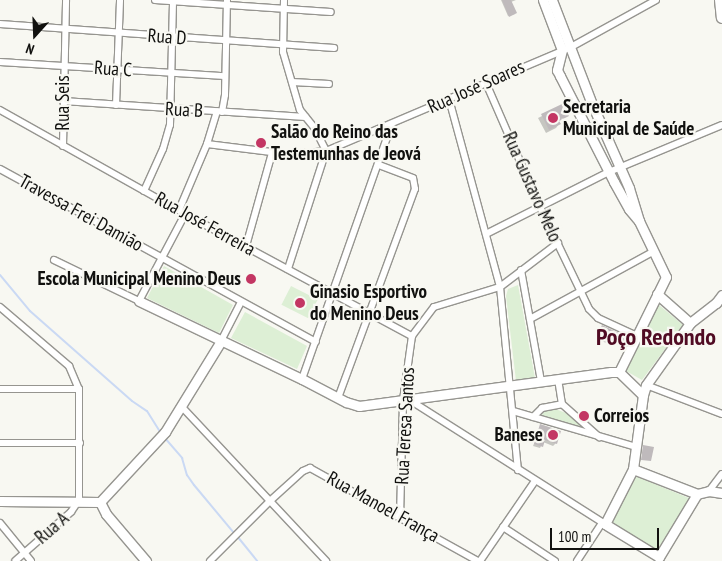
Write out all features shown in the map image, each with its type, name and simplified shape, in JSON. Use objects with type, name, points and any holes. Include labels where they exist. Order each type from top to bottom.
[{"type":"main road","points":[[720,0],[722,18]]},
{"type":"street","name":"Rua Seis","points":[[63,146],[63,66],[66,0]]},
{"type":"street","points":[[116,105],[120,0]]},
{"type":"street","points":[[155,0],[227,2],[331,12]]},
{"type":"street","points":[[284,0],[282,45],[297,102],[305,117],[314,127],[326,151],[288,269]]},
{"type":"street","points":[[543,0],[620,167],[636,206],[639,221]]},
{"type":"street","points":[[552,0],[566,48],[558,73],[629,209],[639,221],[666,277],[620,372]]},
{"type":"street","name":"Rua José Soares","points":[[207,144],[272,153],[298,154],[326,151],[566,48],[656,0]]},
{"type":"street","points":[[144,191],[166,141],[171,109],[173,1]]},
{"type":"street","points":[[139,301],[162,257],[182,212],[225,101],[227,2]]},
{"type":"street","name":"Rua D","points":[[0,24],[173,38],[334,48]]},
{"type":"street","name":"Rua C","points":[[0,62],[225,76]]},
{"type":"street","points":[[292,82],[329,84]]},
{"type":"street","name":"Rua Gustavo Melo","points":[[486,83],[540,208],[590,309],[595,315],[637,336]]},
{"type":"street","points":[[449,99],[500,287],[518,470]]},
{"type":"street","name":"Rua B","points":[[63,101],[305,117]]},
{"type":"street","name":"Rua José Ferreira","points":[[0,110],[182,212],[412,336]]},
{"type":"street","points":[[302,379],[392,124]]},
{"type":"street","points":[[486,234],[609,172],[722,125]]},
{"type":"street","points":[[593,140],[605,134]]},
{"type":"street","points":[[246,246],[272,153]]},
{"type":"street","points":[[338,398],[415,189],[413,178],[379,165]]},
{"type":"street","name":"Travessa Frei Damião","points":[[0,169],[316,342]]},
{"type":"street","points":[[412,336],[434,307],[500,287],[558,244]]},
{"type":"street","points":[[530,319],[654,251]]},
{"type":"street","points":[[54,260],[302,379],[352,405],[366,406],[611,372],[620,372],[643,395]]},
{"type":"street","points":[[522,270],[541,381]]},
{"type":"street","points":[[657,294],[690,323]]},
{"type":"street","points":[[576,561],[603,523],[633,469],[646,385],[690,323],[720,300]]},
{"type":"street","points":[[100,502],[165,432],[221,341],[242,302]]},
{"type":"street","points":[[0,307],[69,366],[79,390],[79,500]]},
{"type":"street","points":[[0,318],[11,316]]},
{"type":"street","name":"Rua Teresa Santos","points":[[400,517],[406,400],[412,336]]},
{"type":"street","points":[[558,379],[562,404],[600,437]]},
{"type":"street","points":[[646,385],[722,414]]},
{"type":"street","points":[[0,389],[79,390]]},
{"type":"street","points":[[406,400],[658,559],[697,494]]},
{"type":"street","points":[[534,417],[542,408],[562,404]]},
{"type":"street","points":[[182,406],[326,561]]},
{"type":"street","points":[[513,411],[636,447]]},
{"type":"street","points":[[0,443],[80,443]]},
{"type":"street","name":"Rua Manoel França","points":[[271,500],[303,470],[315,469],[479,561]]},
{"type":"street","points":[[633,469],[697,494],[709,491],[722,493]]},
{"type":"street","points":[[709,491],[722,474]]},
{"type":"street","points":[[479,561],[535,481]]},
{"type":"street","points":[[0,501],[79,500],[100,502]]},
{"type":"street","name":"Rua A","points":[[15,561],[71,512],[79,500]]},
{"type":"street","points":[[210,561],[271,500]]},
{"type":"street","points":[[100,502],[106,514],[146,561]]},
{"type":"street","name":"Rua A","points":[[0,523],[31,561]]},
{"type":"street","points":[[503,527],[555,561]]},
{"type":"green space","points":[[164,266],[233,305],[219,333],[147,298]]},
{"type":"green space","points":[[518,285],[535,378],[516,381],[506,296],[508,289]]},
{"type":"green space","name":"Ginasio Esportivo do Menino Deus","points":[[291,286],[318,300],[308,318],[281,305]]},
{"type":"green space","points":[[659,305],[683,325],[642,380],[626,371]]},
{"type":"green space","points":[[245,312],[307,346],[297,369],[231,338]]},
{"type":"green space","points":[[553,408],[571,415],[585,429],[541,416],[546,409]]},
{"type":"green space","points":[[635,476],[689,498],[658,552],[611,523]]},
{"type":"building","points":[[502,0],[511,0],[517,13],[509,17]]},
{"type":"building","name":"Secretaria Municipal de Saúde","points":[[562,104],[569,116],[559,121],[561,124],[549,130],[541,114]]},
{"type":"building","points":[[602,325],[629,338],[625,347],[609,339],[607,343],[596,337]]},
{"type":"building","points":[[540,424],[561,431],[557,444],[545,440],[543,447],[534,444]]},
{"type":"building","points":[[643,445],[654,447],[651,461],[641,460]]},
{"type":"waterway","points":[[0,275],[30,311],[132,401],[147,411],[161,433]]},
{"type":"waterway","points":[[164,437],[182,458],[187,475],[194,485],[234,533]]},
{"type":"waterway","points":[[237,536],[257,561]]},
{"type":"place","name":"Secretaria Municipal de Saúde","points":[[553,118]]},
{"type":"place","name":"Salão do Reino das Testemunhas de Jeová","points":[[261,143]]},
{"type":"place","name":"Escola Municipal Menino Deus","points":[[251,279]]},
{"type":"place","name":"Ginasio Esportivo do Menino Deus","points":[[300,303]]},
{"type":"place","name":"Correios","points":[[584,416]]},
{"type":"place","name":"Banese","points":[[553,435]]},
{"type":"district","name":"Poço Redondo","points":[[656,337]]}]
